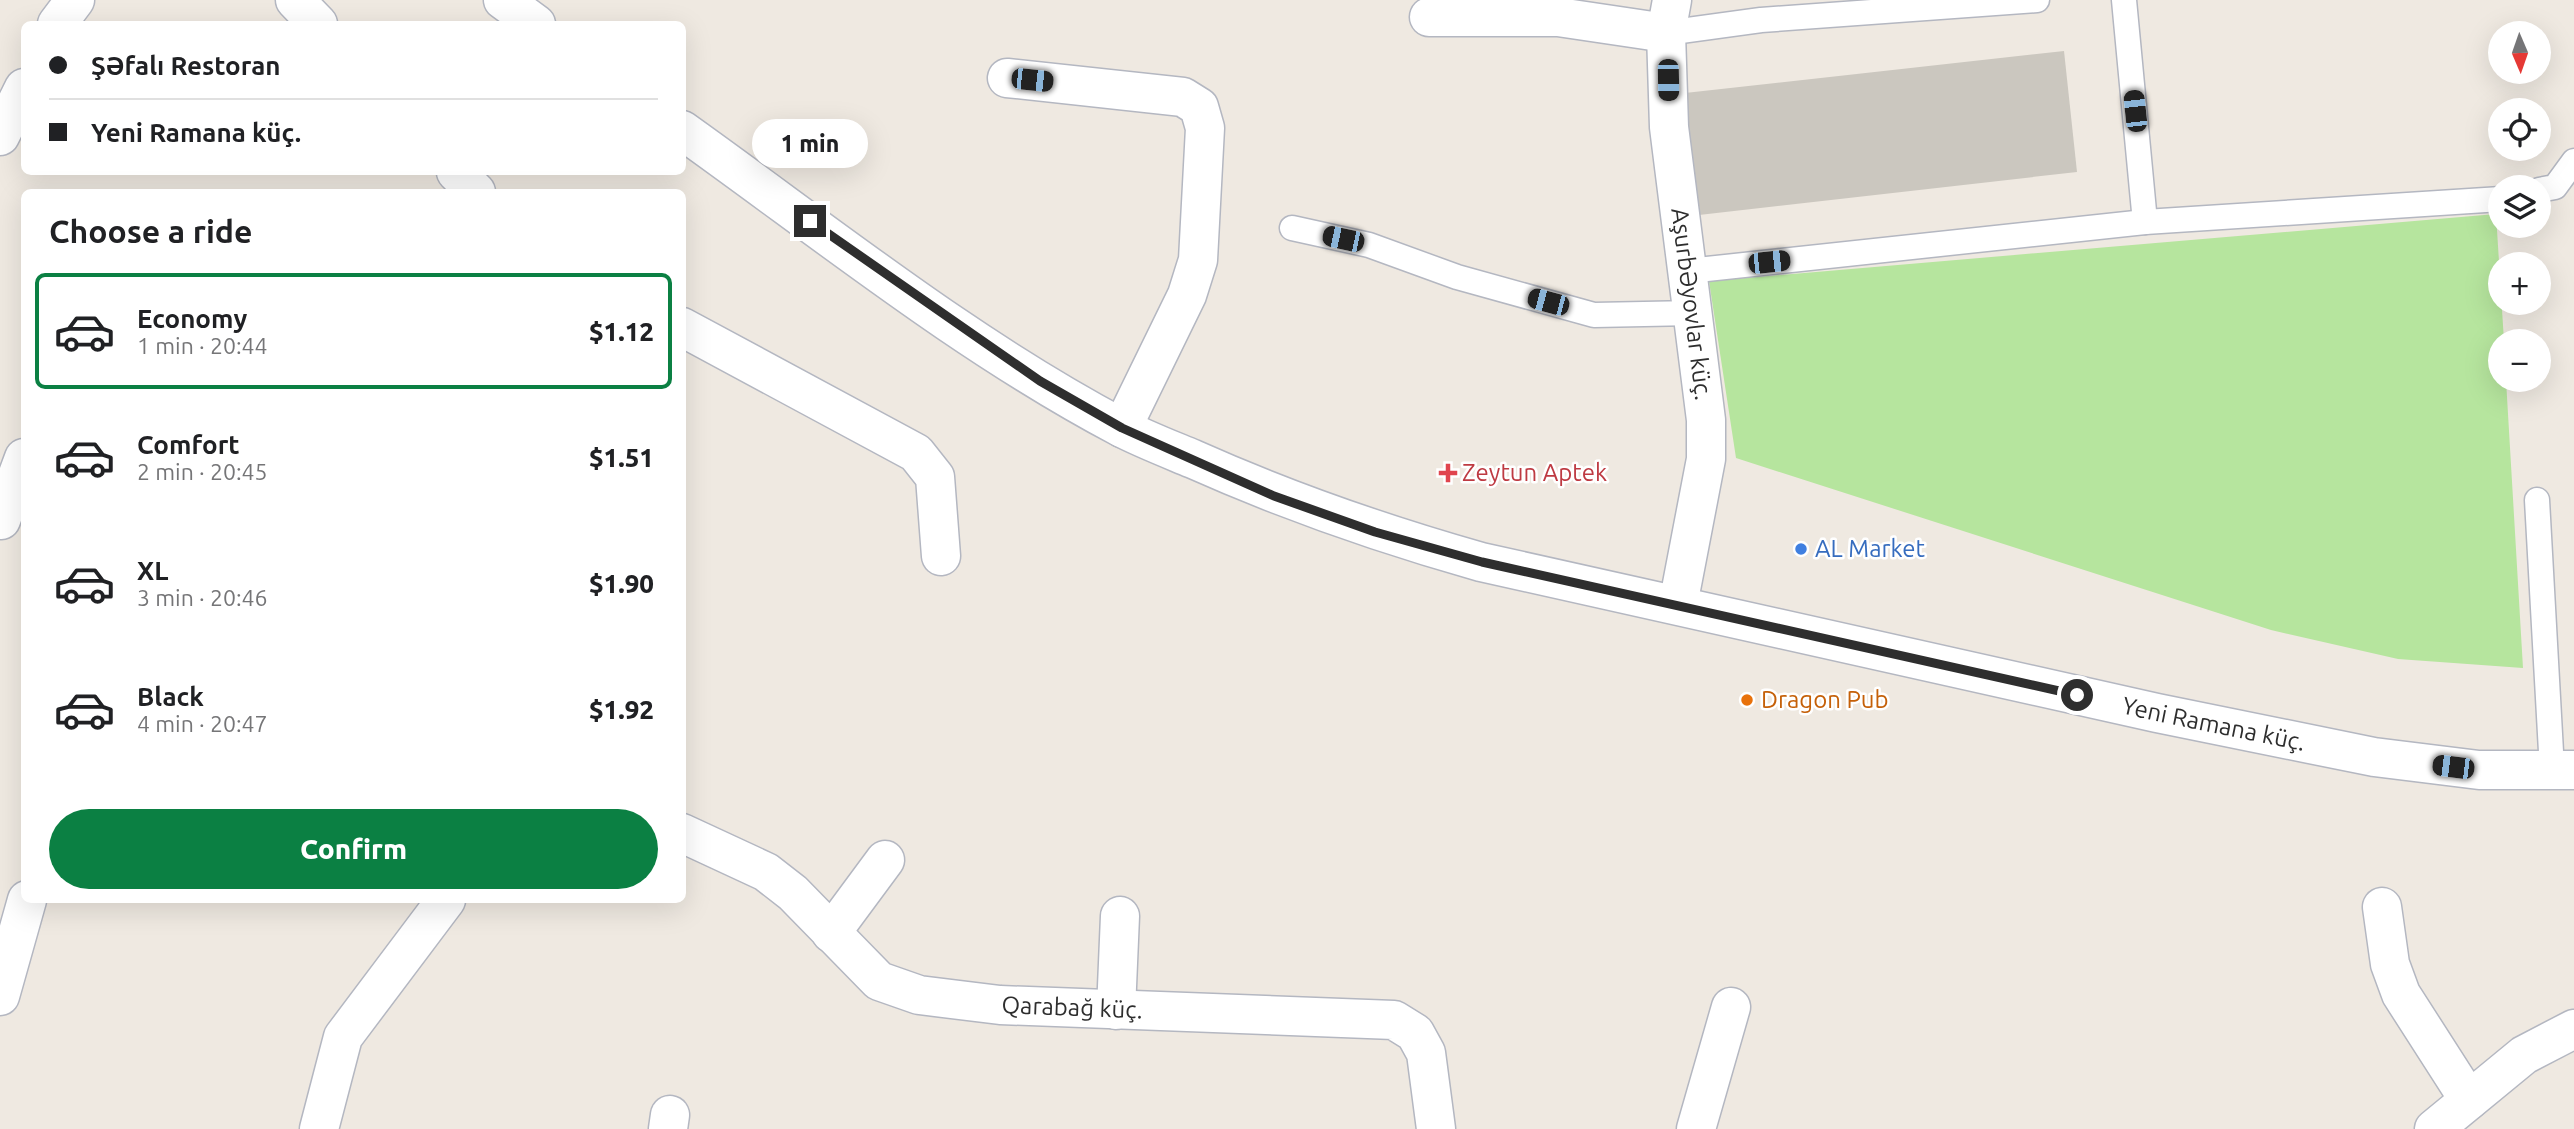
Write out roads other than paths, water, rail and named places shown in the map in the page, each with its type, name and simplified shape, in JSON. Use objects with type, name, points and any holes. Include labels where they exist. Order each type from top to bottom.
[{"type":"street","points":[[59,21],[75,0]]},
{"type":"street","points":[[295,0],[315,21]]},
{"type":"street","points":[[503,0],[532,21]]},
{"type":"street","points":[[1429,17],[1669,16]]},
{"type":"street","name":"Aşurbəyovlar küç.","points":[[1669,16],[1669,127],[1706,420],[1706,459],[1678,606]]},
{"type":"street","points":[[1007,78],[1183,97],[1199,107],[1205,128],[1198,260],[1187,295],[1122,428]]},
{"type":"street","points":[[0,136],[21,94]]},
{"type":"street","name":"Yeni Ramana küç.","points":[[686,133],[949,320],[1040,381],[1122,428],[1274,496],[1375,532],[1482,562],[2157,713],[2374,757],[2479,770],[2563,770]]},
{"type":"street","points":[[459,175],[473,189]]},
{"type":"street","points":[[686,329],[916,453],[935,477],[941,556]]},
{"type":"street","points":[[21,466],[0,520],[21,519]]},
{"type":"street","name":"Qarabağ küç.","points":[[686,835],[766,873],[793,894],[879,981],[919,995],[1000,1005],[1394,1020],[1415,1032],[1426,1054],[1436,1129]]},
{"type":"street","points":[[831,933],[885,860]]},
{"type":"street","points":[[0,996],[26,903]]},
{"type":"street","points":[[319,1129],[343,1037],[444,903]]},
{"type":"street","points":[[2382,907],[2390,964],[2401,994],[2469,1100]]},
{"type":"street","points":[[1116,1010],[1121,916]]},
{"type":"street","points":[[1696,1129],[1731,1007]]},
{"type":"street","points":[[2434,1129],[2524,1055],[2574,1029]]},
{"type":"lane","points":[[1669,16],[1761,20],[2037,0]]},
{"type":"lane","points":[[2124,0],[2146,222]]},
{"type":"lane","points":[[2551,188],[2555,187],[2574,161]]},
{"type":"lane","points":[[1688,271],[2146,222],[2488,200]]},
{"type":"lane","points":[[1292,228],[1369,245],[1457,277],[1594,314],[1694,313]]},
{"type":"lane","points":[[2537,500],[2563,770]]},
{"type":"place","name":"Zeytun Aptek","points":[[1448,473]]},
{"type":"place","name":"AL Market","points":[[1801,549]]},
{"type":"place","name":"Dragon Pub","points":[[1747,700]]}]
